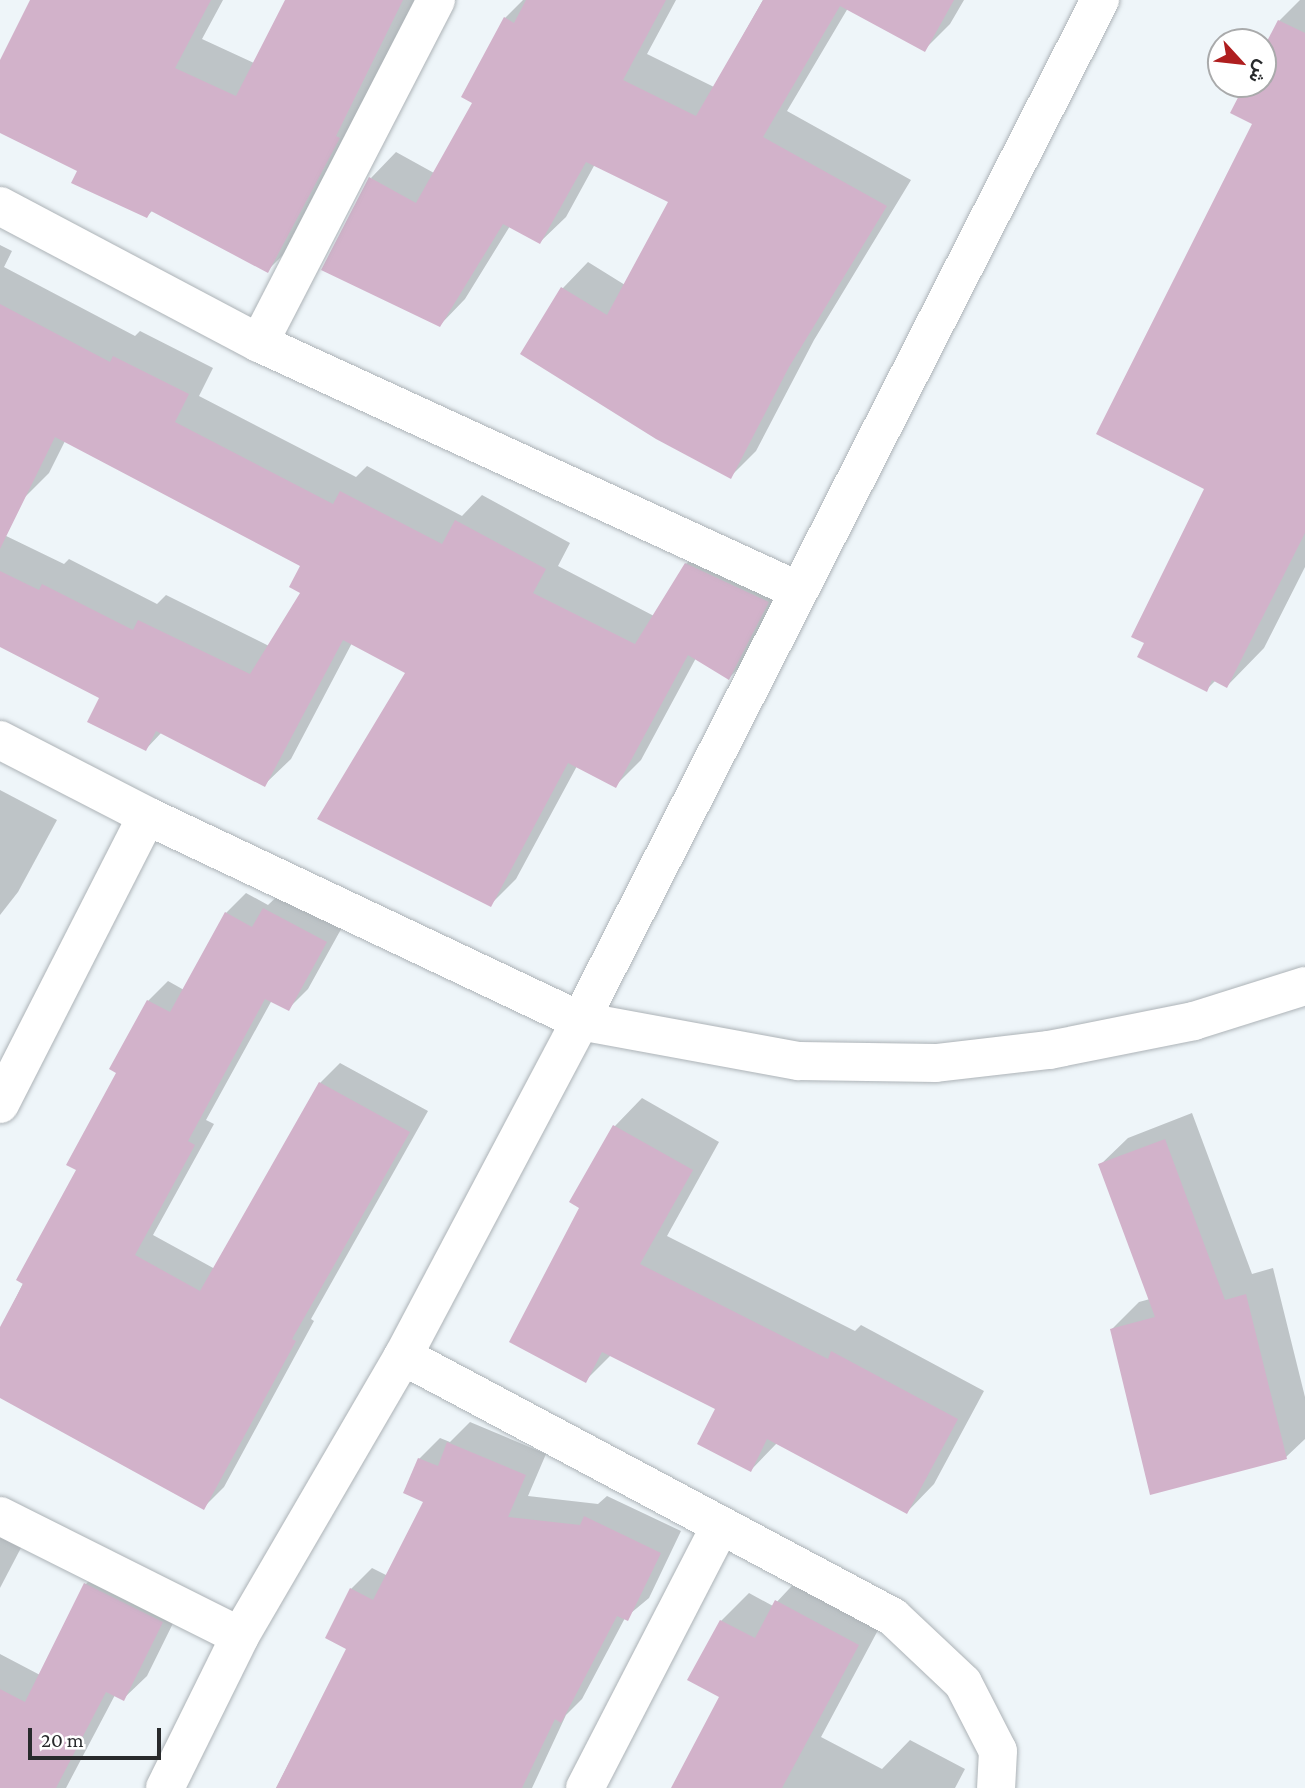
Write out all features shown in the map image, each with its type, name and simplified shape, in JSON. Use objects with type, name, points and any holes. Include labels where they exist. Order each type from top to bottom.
[{"type":"street","points":[[259,343],[436,0]]},
{"type":"street","points":[[165,1788],[240,1636],[403,1356],[580,1021],[1100,0]]},
{"type":"street","points":[[0,206],[259,343],[799,590]]},
{"type":"street","points":[[0,740],[147,816],[580,1021],[799,1061],[936,1063],[1049,1050],[1181,1024],[1305,986]]},
{"type":"street","points":[[0,1104],[147,816]]},
{"type":"street","points":[[403,1356],[893,1617],[963,1683],[998,1751],[996,1788]]},
{"type":"street","points":[[0,1516],[240,1636]]},
{"type":"street","points":[[585,1788],[720,1526]]},
{"type":"building","points":[[30,0],[211,0],[175,68],[236,96],[285,0],[403,0],[336,136],[340,138],[268,273],[151,211],[147,218],[71,183],[77,171],[0,133],[0,60]]},
{"type":"building","points":[[526,0],[666,0],[623,80],[696,116],[763,0],[954,0],[925,52],[840,6],[763,137],[887,206],[789,367],[731,479],[656,439],[520,354],[561,287],[607,315],[668,202],[586,162],[540,244],[503,224],[440,327],[321,270],[369,177],[416,203],[472,103],[461,97],[504,17],[514,23]]},
{"type":"building","points":[[1278,20],[1305,33],[1305,533],[1227,688],[1212,680],[1207,692],[1137,657],[1144,643],[1131,637],[1204,489],[1096,434],[1252,124],[1230,113],[1238,98],[1277,98],[1277,28],[1274,28]]},
{"type":"building","points":[[0,304],[110,362],[113,356],[189,394],[175,422],[333,504],[340,491],[442,544],[455,520],[546,569],[533,593],[635,644],[685,563],[769,602],[729,680],[688,655],[616,788],[568,763],[491,907],[317,819],[405,673],[343,640],[265,787],[156,731],[146,751],[87,722],[99,698],[0,647],[0,571],[39,590],[42,584],[133,630],[138,620],[250,674],[300,593],[289,587],[300,566],[55,437],[0,549]]},
{"type":"building","points":[[263,908],[327,942],[289,1011],[265,999],[188,1141],[195,1145],[135,1255],[200,1291],[319,1082],[410,1132],[292,1339],[296,1341],[204,1510],[0,1398],[0,1327],[23,1284],[16,1280],[76,1170],[66,1165],[116,1073],[109,1069],[147,1000],[170,1012],[225,912],[252,927]]},
{"type":"building","points":[[613,1125],[693,1170],[640,1264],[828,1359],[831,1351],[958,1419],[907,1514],[767,1439],[751,1472],[697,1444],[715,1409],[602,1352],[586,1383],[509,1342],[579,1208],[569,1202]]},
{"type":"building","points":[[1165,1139],[1225,1300],[1246,1294],[1287,1459],[1150,1495],[1110,1329],[1155,1317],[1098,1164]]},
{"type":"building","points":[[447,1442],[526,1475],[508,1517],[580,1525],[584,1516],[661,1553],[628,1621],[617,1616],[561,1723],[555,1719],[522,1788],[276,1788],[346,1649],[325,1638],[350,1588],[373,1600],[423,1502],[403,1493],[418,1458],[438,1466]]},
{"type":"building","points":[[84,1583],[163,1622],[124,1701],[106,1692],[56,1788],[0,1788],[0,1689],[25,1702]]},
{"type":"building","points":[[775,1600],[859,1645],[782,1788],[671,1788],[719,1697],[687,1680],[720,1620],[755,1638]]}]
